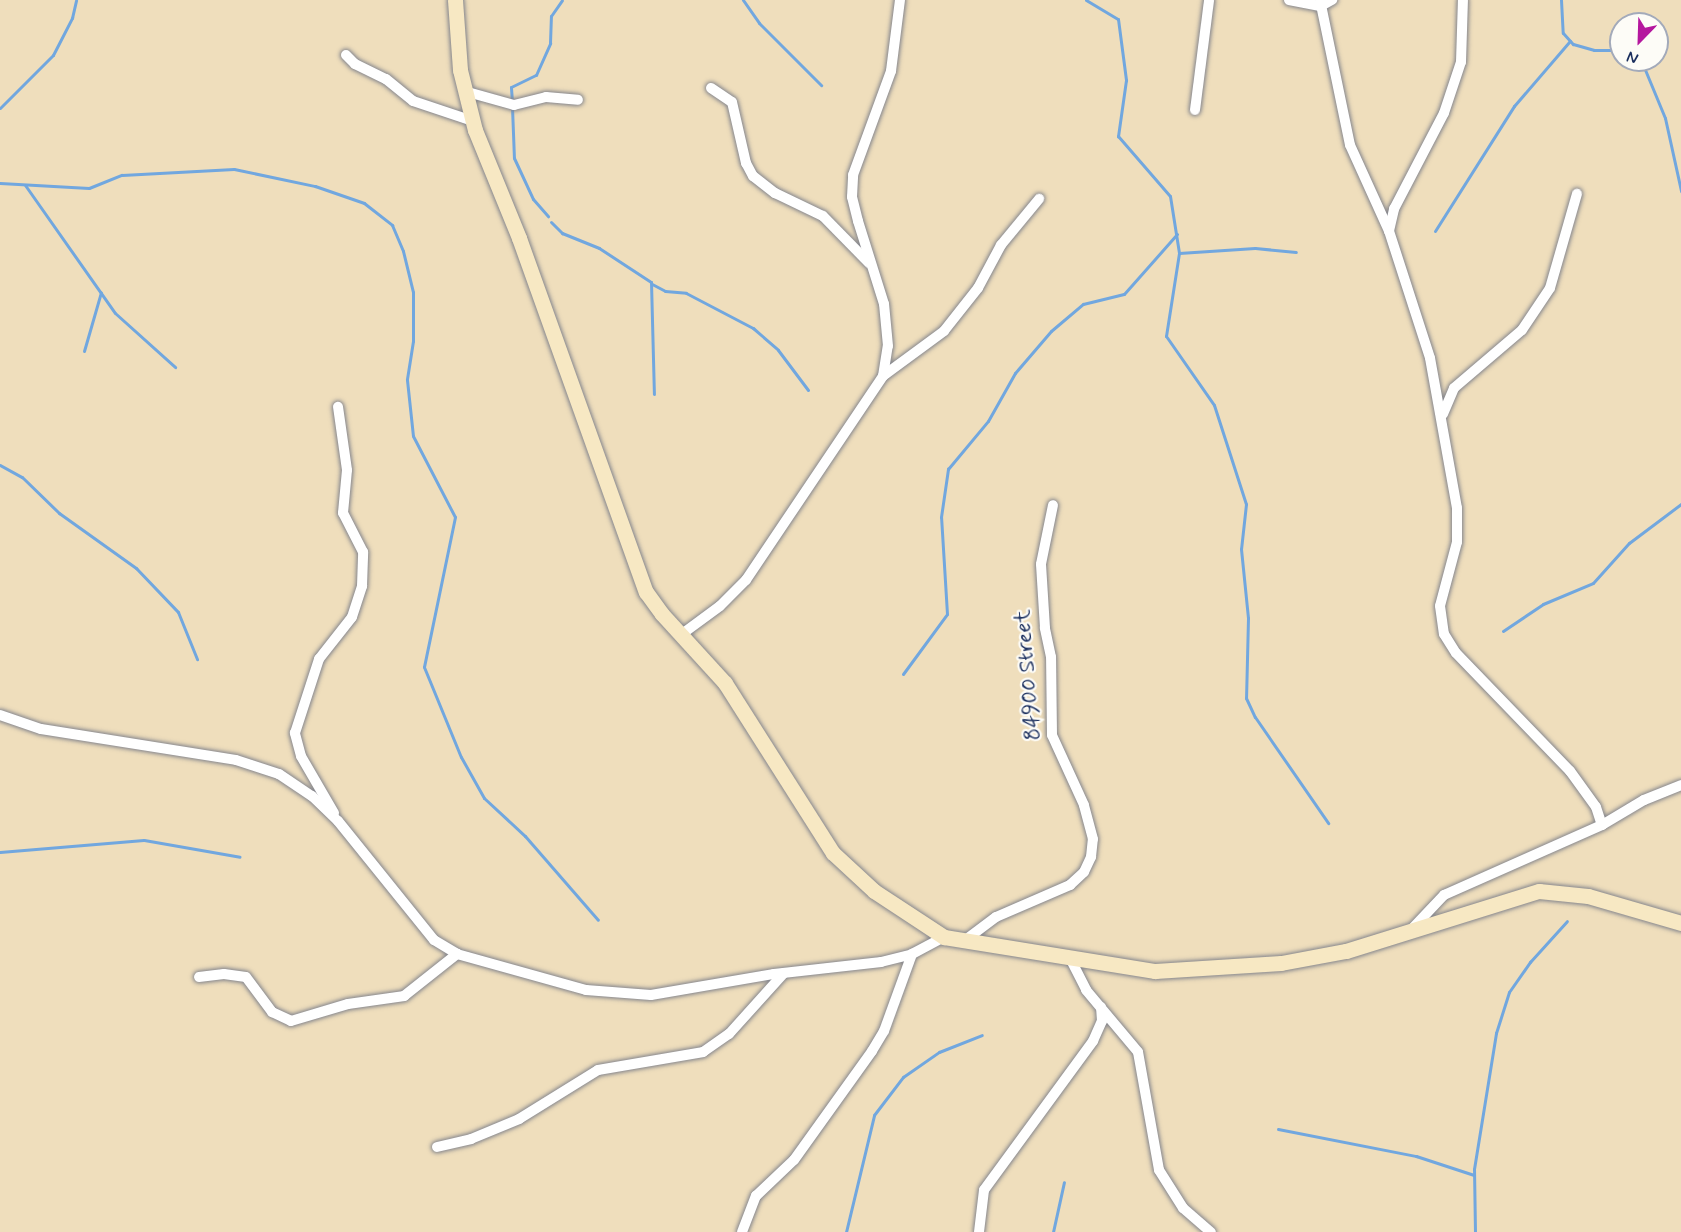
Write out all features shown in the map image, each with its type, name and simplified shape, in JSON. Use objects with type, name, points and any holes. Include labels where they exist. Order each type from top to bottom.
[{"type":"street","points":[[455,0],[464,91],[473,121],[519,238],[635,567],[662,614],[725,683],[832,852],[874,891],[944,937],[1071,960],[1155,971],[1227,968],[1346,951],[1539,891],[1588,896],[1681,923]]},
{"type":"street","points":[[883,376],[887,324],[852,197],[853,175],[891,71],[900,0]]},
{"type":"street","points":[[1195,110],[1209,0]]},
{"type":"street","points":[[1289,0],[1321,3],[1332,0]]},
{"type":"street","points":[[1389,231],[1394,209],[1444,113],[1461,62],[1465,36],[1463,0]]},
{"type":"street","points":[[1321,3],[1350,145],[1389,231],[1430,358],[1457,508],[1457,542],[1440,606],[1444,634],[1456,653],[1570,771],[1593,801],[1602,825]]},
{"type":"street","points":[[346,55],[355,64],[386,79],[413,101],[473,121]]},
{"type":"street","points":[[711,88],[732,102],[746,163],[753,176],[775,193],[823,216],[873,268]]},
{"type":"street","points":[[464,91],[514,105],[546,97],[578,100]]},
{"type":"street","points":[[1442,421],[1444,404],[1454,387],[1522,330],[1550,288],[1577,194]]},
{"type":"street","points":[[682,634],[720,606],[746,580],[883,376],[944,331],[978,288],[1001,245],[1039,199]]},
{"type":"street","points":[[338,407],[347,470],[343,513],[363,552],[362,586],[352,617],[319,659],[295,733],[301,756],[338,821]]},
{"type":"street","name":"84900 Street","points":[[964,941],[996,917],[1070,885],[1084,872],[1091,857],[1093,839],[1084,805],[1052,735],[1051,657],[1044,628],[1041,564],[1053,505]]},
{"type":"street","points":[[0,715],[78,737],[257,765],[293,782],[338,821],[375,863],[421,927],[457,954],[586,990],[624,995],[651,995],[784,973],[881,962],[912,954],[944,937]]},
{"type":"street","points":[[1409,931],[1444,895],[1602,825],[1644,800],[1681,784]]},
{"type":"street","points":[[199,977],[224,974],[246,977],[272,1012],[291,1021],[348,1005],[404,996],[457,954]]},
{"type":"street","points":[[742,1232],[756,1196],[795,1160],[878,1041],[912,954]]},
{"type":"street","points":[[1071,960],[1078,977],[1138,1052],[1159,1170],[1183,1208],[1211,1232]]},
{"type":"street","points":[[437,1148],[471,1139],[519,1119],[598,1070],[703,1052],[729,1034],[784,973]]},
{"type":"street","points":[[979,1232],[984,1190],[1093,1041],[1102,1021],[1101,1007]]},
{"type":"waterway","points":[[0,108],[53,55],[72,18],[76,0]]},
{"type":"waterway","points":[[512,102],[511,87],[536,75],[550,43],[551,16],[562,0]]},
{"type":"waterway","points":[[743,0],[759,23],[821,85]]},
{"type":"waterway","points":[[1086,0],[1118,19],[1126,80],[1118,136],[1170,196],[1179,253],[1166,336],[1214,405],[1246,504],[1241,549],[1248,618],[1246,698],[1255,717],[1328,823]]},
{"type":"waterway","points":[[1561,0],[1563,33],[1573,44],[1594,50],[1609,50]]},
{"type":"waterway","points":[[1435,231],[1514,106],[1570,41]]},
{"type":"waterway","points":[[1646,72],[1665,118],[1681,191]]},
{"type":"waterway","points":[[512,107],[514,158],[533,199],[548,216]]},
{"type":"waterway","points":[[0,183],[89,188],[122,175],[234,169],[315,186],[364,203],[392,225],[403,251],[413,292],[413,341],[407,380],[413,436],[455,517],[424,667],[461,757],[484,798],[525,836],[598,920]]},
{"type":"waterway","points":[[25,185],[115,313],[175,367]]},
{"type":"waterway","points":[[551,222],[562,233],[599,248],[651,282],[654,394]]},
{"type":"waterway","points":[[903,674],[947,614],[941,517],[948,469],[988,421],[1015,373],[1051,331],[1083,304],[1124,294],[1177,234]]},
{"type":"waterway","points":[[1179,253],[1255,248],[1296,252]]},
{"type":"waterway","points":[[652,284],[665,291],[686,293],[753,328],[778,350],[808,390]]},
{"type":"waterway","points":[[84,351],[101,292]]},
{"type":"waterway","points":[[0,465],[22,477],[59,513],[136,568],[178,612],[197,659]]},
{"type":"waterway","points":[[1503,631],[1543,604],[1593,583],[1629,543],[1681,504]]},
{"type":"waterway","points":[[0,852],[144,840],[240,857]]},
{"type":"waterway","points":[[1475,1232],[1474,1169],[1496,1033],[1509,992],[1530,962],[1567,921]]},
{"type":"waterway","points":[[846,1232],[874,1115],[903,1077],[939,1052],[982,1035]]},
{"type":"waterway","points":[[1278,1129],[1416,1156],[1474,1175]]},
{"type":"waterway","points":[[1053,1232],[1064,1182]]}]
